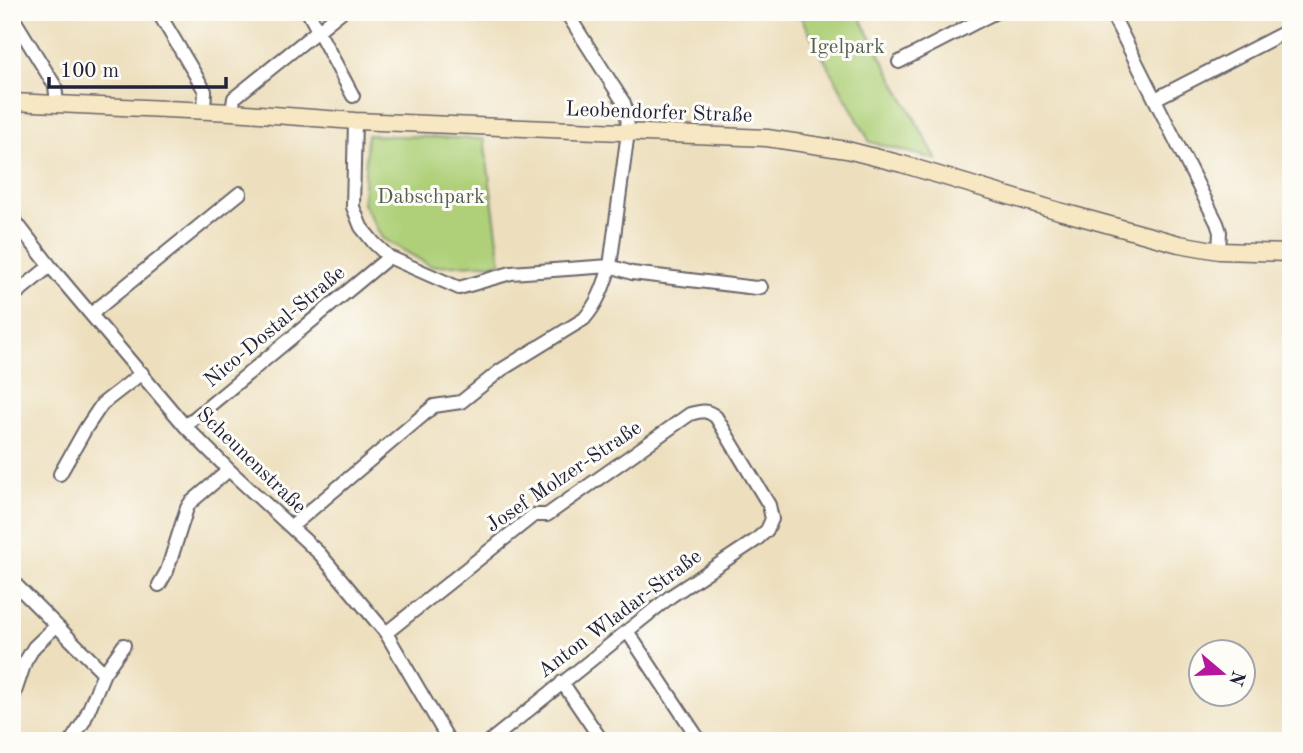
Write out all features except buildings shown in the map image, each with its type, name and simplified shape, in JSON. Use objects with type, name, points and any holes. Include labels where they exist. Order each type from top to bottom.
[{"type":"main road","name":"Leobendorfer Straße","points":[[12,102],[232,112],[355,121],[767,138],[847,150],[917,168],[1179,244],[1219,251],[1291,253]]},
{"type":"street","points":[[158,12],[205,91],[204,111]]},
{"type":"street","points":[[308,12],[353,96]]},
{"type":"street","points":[[232,112],[234,98],[341,12]]},
{"type":"street","points":[[291,527],[434,406],[461,402],[501,370],[584,319],[604,288],[610,266],[628,132],[626,108],[566,12]]},
{"type":"street","points":[[899,62],[996,12]]},
{"type":"street","points":[[1111,12],[1217,223],[1220,232],[1219,251]]},
{"type":"street","points":[[12,16],[55,86],[57,103]]},
{"type":"street","points":[[1155,99],[1291,29]]},
{"type":"street","points":[[355,121],[353,207],[363,231],[389,257],[459,289],[511,273],[610,266],[632,273],[761,287]]},
{"type":"street","points":[[91,314],[240,193]]},
{"type":"street","name":"Scheunenstraße","points":[[12,217],[50,266],[186,426],[229,470],[320,554],[386,633],[449,741]]},
{"type":"street","name":"Nico-Dostal-Straße","points":[[186,426],[389,257]]},
{"type":"street","points":[[12,297],[50,266]]},
{"type":"street","points":[[60,474],[102,404],[142,373]]},
{"type":"street","name":"Anton Wladar-Straße","points":[[490,741],[626,631],[680,590],[756,540],[766,530],[772,519],[769,505],[716,417],[702,410]]},
{"type":"street","name":"Josef Molzer-Straße","points":[[386,633],[534,515],[547,515],[690,414],[702,410]]},
{"type":"street","points":[[159,585],[167,570],[190,503],[229,470]]},
{"type":"street","points":[[12,581],[104,673]]},
{"type":"street","points":[[12,701],[24,662],[34,647],[57,626]]},
{"type":"street","points":[[626,631],[699,741]]},
{"type":"street","points":[[71,741],[84,721],[104,673],[124,645]]},
{"type":"street","points":[[562,682],[602,741]]},
{"type":"green space","name":"Igelpark","points":[[798,12],[857,12],[937,160],[870,142]]},
{"type":"green space","name":"Dabschpark","points":[[367,135],[484,139],[501,263],[431,266],[382,238],[363,203]]}]
